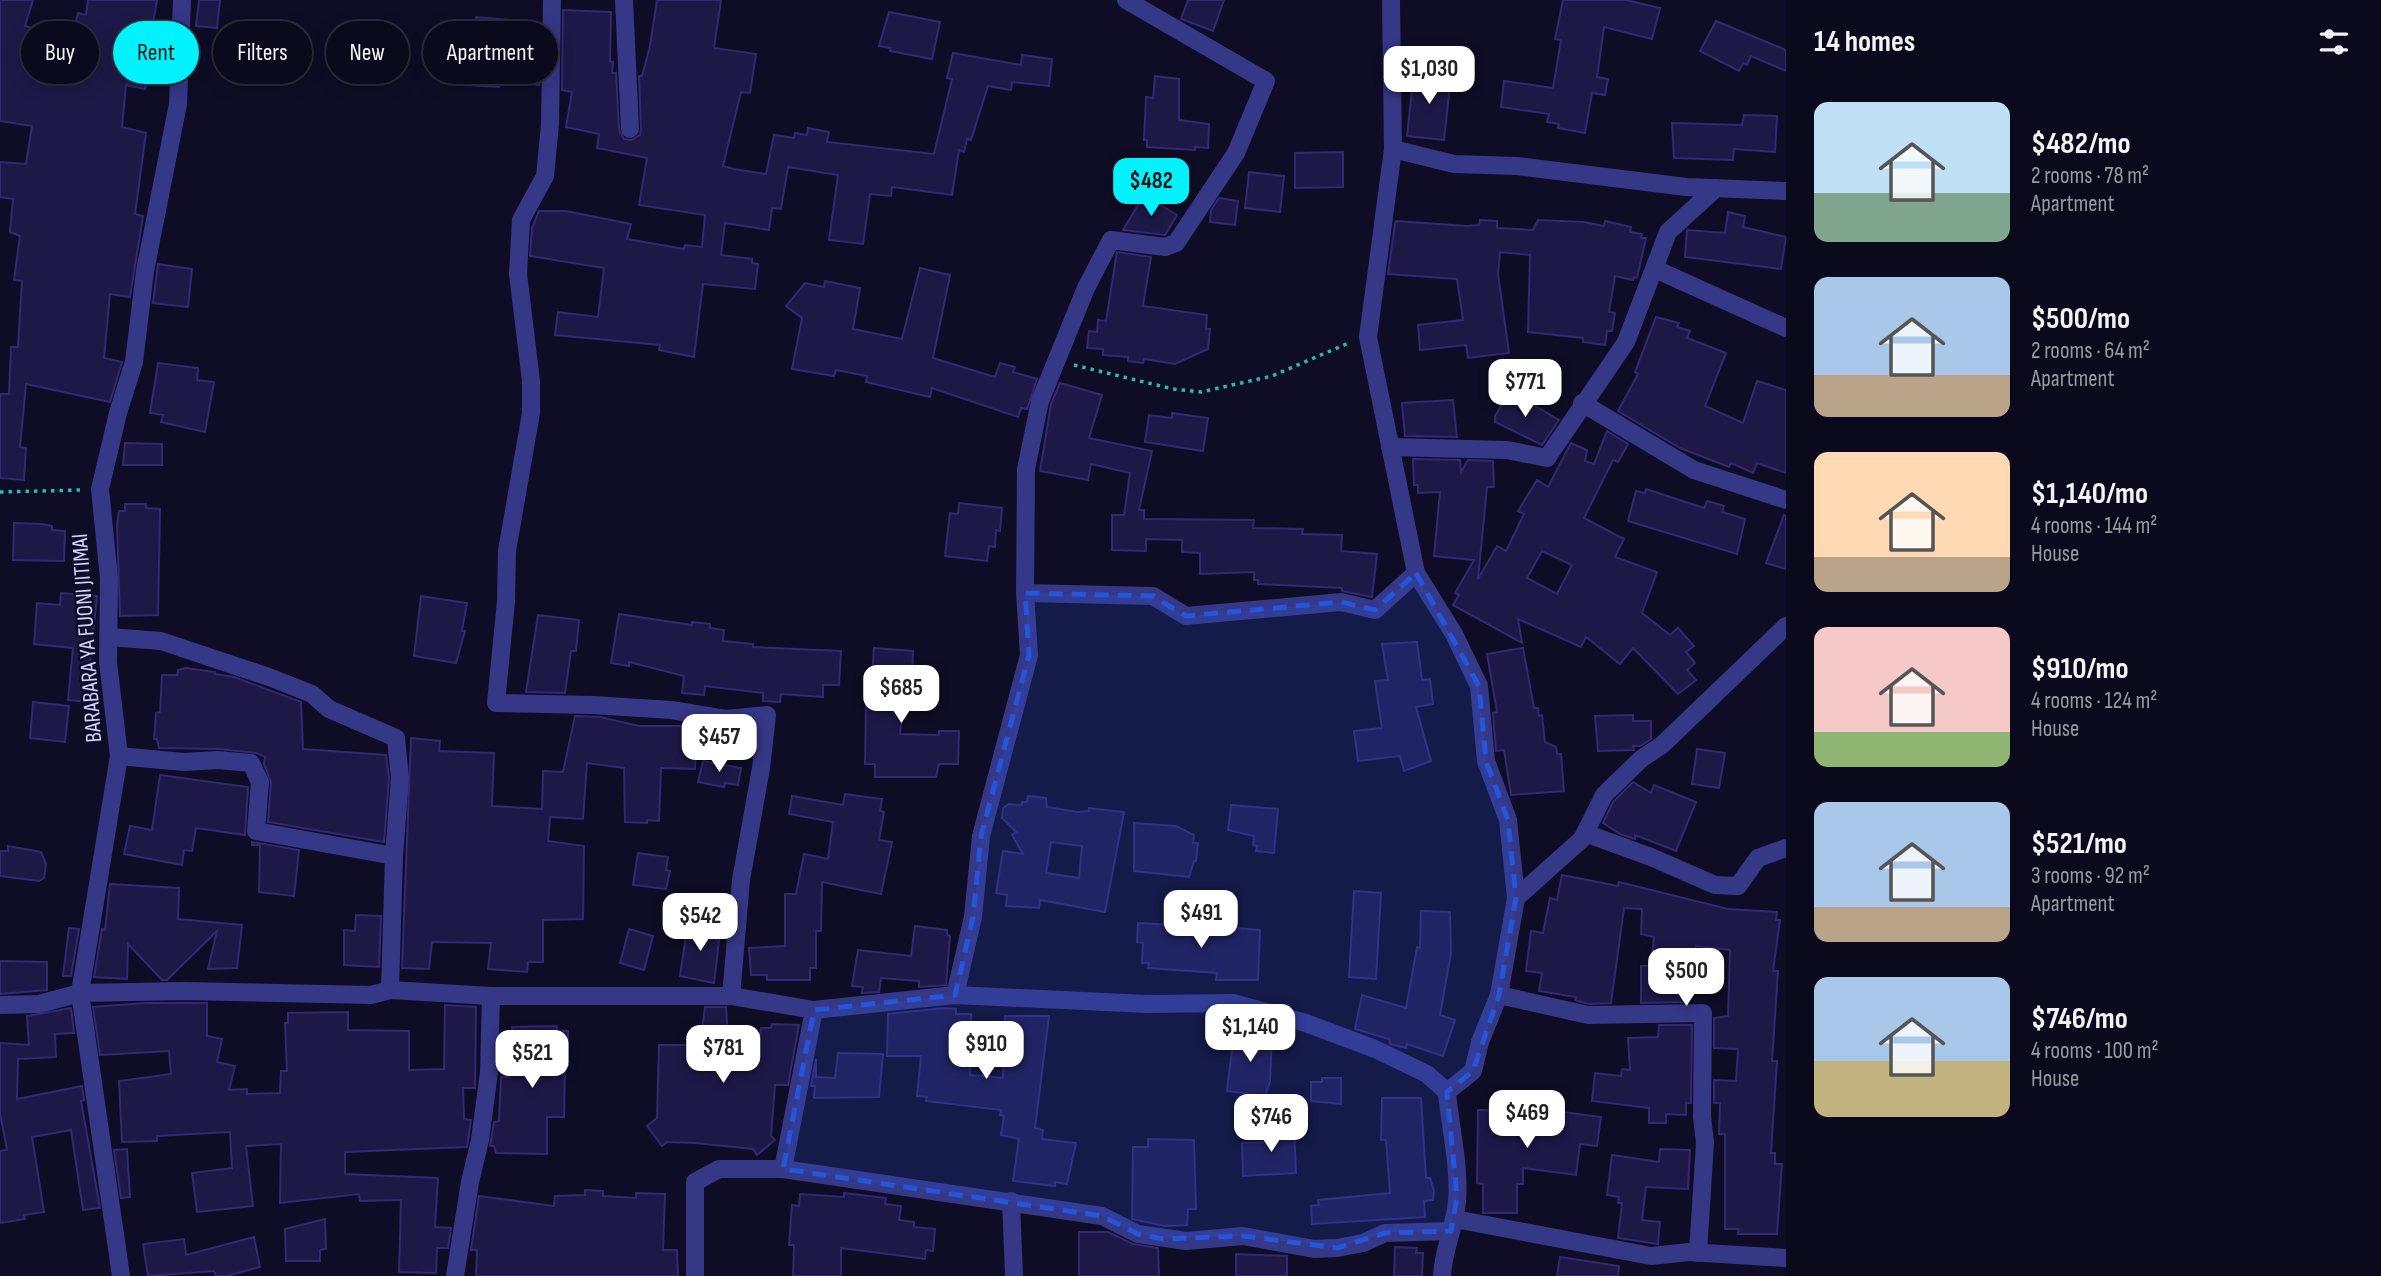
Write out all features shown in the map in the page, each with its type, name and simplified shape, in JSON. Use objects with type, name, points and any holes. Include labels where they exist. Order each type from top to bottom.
[{"type":"street","name":"BARABARA YA FUONI JITIMAI","points":[[121,1276],[80,993],[119,756],[108,662],[109,578],[100,489],[118,413],[134,362],[145,271],[178,104],[182,0]]},
{"type":"street","points":[[552,0],[550,124],[545,176],[521,220],[518,274],[531,381],[531,412],[507,551],[506,601],[496,703],[671,710],[726,719],[767,715],[761,768],[741,880],[731,996]]},
{"type":"street","points":[[624,0],[629,129]]},
{"type":"street","points":[[955,995],[973,918],[981,836],[1029,655],[1025,593],[1026,469],[1040,401],[1086,288],[1111,240],[1165,247],[1176,243],[1236,153],[1266,81],[1126,0]]},
{"type":"street","points":[[1391,0],[1393,149],[1368,337],[1416,573],[1454,634],[1479,686],[1486,761],[1507,820],[1516,898],[1499,995],[1480,1042],[1473,1071],[1447,1092]]},
{"type":"street","points":[[1393,149],[1454,164],[1517,166],[1716,188],[1786,191]]},
{"type":"street","points":[[1391,447],[1507,450],[1547,458],[1626,342],[1668,232],[1716,188]]},
{"type":"street","points":[[1655,269],[1786,328]]},
{"type":"street","points":[[1582,404],[1694,470],[1786,500]]},
{"type":"street","points":[[1025,593],[1153,596],[1186,615],[1341,602],[1375,610],[1416,573]]},
{"type":"street","points":[[1516,898],[1585,834],[1604,795],[1641,759],[1662,745],[1786,626]]},
{"type":"street","points":[[108,637],[161,641],[269,677],[312,694],[329,709],[396,738],[400,778],[394,856],[390,990]]},
{"type":"street","points":[[119,756],[184,762],[218,760],[251,763],[260,782],[257,831],[394,856]]},
{"type":"street","points":[[1585,834],[1651,857],[1715,884],[1738,886],[1758,858],[1786,848]]},
{"type":"street","points":[[0,1005],[39,1004],[80,993],[183,991],[371,995],[390,990],[491,996],[731,996],[814,1010],[955,995],[1147,1004],[1233,1003],[1306,1023],[1375,1049],[1427,1074],[1447,1092],[1457,1196],[1453,1225],[1443,1258],[1442,1276]]},
{"type":"street","points":[[1499,995],[1588,1015],[1703,1013],[1702,1117],[1706,1142],[1698,1253]]},
{"type":"street","points":[[455,1276],[470,1182],[480,1140],[489,1072],[491,996]]},
{"type":"street","points":[[783,1169],[814,1010]]},
{"type":"street","points":[[695,1276],[695,1182],[719,1169],[783,1169],[1010,1201],[1102,1216],[1138,1234],[1186,1241],[1243,1236],[1314,1249],[1337,1248],[1363,1243],[1385,1233],[1453,1225],[1651,1256],[1698,1253],[1786,1258]]},
{"type":"street","points":[[1010,1201],[1014,1276]]},
{"type":"path","points":[[1055,369],[1079,364],[1173,389],[1201,392],[1272,376],[1368,337]]},
{"type":"path","points":[[0,492],[100,489]]},
{"type":"highlighted area","points":[[1416,573],[1479,686],[1486,761],[1508,820],[1513,863],[1516,898],[1499,995],[1473,1071],[1447,1092],[1457,1197],[1451,1231],[1385,1233],[1337,1248],[1243,1236],[1163,1239],[1138,1234],[1102,1216],[783,1169],[814,1010],[955,995],[973,917],[981,836],[1029,655],[1025,593],[1153,596],[1186,616],[1341,602],[1375,610]]},
{"type":"building","points":[[0,0],[33,0],[27,21],[21,21],[21,84],[99,84],[99,21],[76,21],[78,13],[86,15],[88,0],[157,0],[153,21],[113,21],[113,84],[146,84],[145,89],[126,85],[122,127],[146,133],[135,214],[143,216],[130,297],[110,294],[104,358],[122,362],[110,402],[26,384],[20,447],[26,448],[24,480],[0,478],[0,394],[9,394],[11,347],[18,347],[22,281],[14,280],[20,236],[10,232],[13,199],[0,197],[0,162],[26,164],[32,126],[0,121]]},
{"type":"building","points":[[199,0],[220,0],[218,21],[213,21],[213,28],[199,26],[199,21],[197,21]]},
{"type":"building","points":[[657,0],[721,0],[714,48],[756,54],[750,93],[741,92],[723,166],[734,169],[766,174],[774,135],[794,138],[795,133],[807,135],[808,128],[829,132],[827,142],[934,154],[952,79],[947,78],[953,53],[1021,65],[1022,55],[1052,59],[1049,86],[1012,82],[1011,90],[988,86],[971,140],[967,139],[964,152],[959,150],[952,195],[892,187],[891,196],[870,194],[863,244],[829,240],[838,175],[788,167],[781,209],[772,208],[769,230],[725,223],[721,255],[752,259],[752,263],[758,264],[755,289],[703,284],[694,357],[659,350],[660,345],[555,335],[558,312],[598,317],[604,268],[530,256],[532,228],[539,211],[566,211],[631,224],[627,239],[684,249],[685,245],[702,247],[705,215],[639,205],[647,158],[597,148],[599,134],[566,127],[572,92],[562,90],[563,10],[611,12],[610,61],[613,62],[612,73],[616,73],[619,130],[624,139],[631,140],[640,135],[639,76],[642,76],[650,46]]},
{"type":"building","points":[[1188,0],[1224,0],[1213,31],[1181,19]]},
{"type":"building","points":[[1563,0],[1626,0],[1660,8],[1652,39],[1604,27],[1597,77],[1608,79],[1605,95],[1592,93],[1585,133],[1558,128],[1559,124],[1547,122],[1549,114],[1501,107],[1504,81],[1553,88],[1561,40],[1555,39]]},
{"type":"building","points":[[889,12],[940,22],[932,59],[890,51],[891,48],[879,46]]},
{"type":"building","points":[[476,17],[522,21],[475,21]]},
{"type":"building","points":[[1716,21],[1786,50],[1786,71],[1751,56],[1747,65],[1743,63],[1739,71],[1700,51]]},
{"type":"building","points":[[1414,72],[1451,76],[1444,140],[1407,136]]},
{"type":"building","points":[[1155,76],[1179,79],[1179,120],[1209,124],[1208,148],[1195,147],[1195,150],[1147,147],[1147,140],[1144,140],[1146,97],[1153,98]]},
{"type":"building","points":[[467,84],[499,84],[499,87]]},
{"type":"building","points":[[1744,115],[1777,116],[1775,152],[1734,149],[1733,160],[1674,158],[1672,123],[1742,125]]},
{"type":"building","points":[[1343,152],[1343,187],[1295,188],[1295,153]]},
{"type":"building","points":[[1249,172],[1284,176],[1280,212],[1245,208]]},
{"type":"building","points":[[1144,195],[1177,215],[1165,235],[1123,230]]},
{"type":"building","points":[[1219,198],[1238,201],[1235,225],[1210,222],[1211,210]]},
{"type":"building","points":[[1728,212],[1745,216],[1743,227],[1786,237],[1781,269],[1685,257],[1687,230],[1725,233]]},
{"type":"building","points":[[1480,220],[1497,221],[1497,228],[1533,230],[1538,220],[1584,222],[1604,226],[1605,221],[1631,227],[1630,232],[1642,234],[1641,238],[1646,238],[1637,278],[1634,277],[1633,280],[1615,276],[1609,312],[1615,313],[1612,331],[1607,331],[1605,345],[1583,342],[1583,338],[1528,332],[1530,255],[1500,252],[1498,274],[1509,353],[1468,358],[1466,345],[1420,350],[1418,325],[1463,320],[1457,279],[1388,274],[1396,221],[1467,226],[1479,225]]},
{"type":"building","points":[[1117,252],[1151,257],[1143,306],[1207,315],[1206,329],[1210,329],[1208,349],[1175,364],[1144,359],[1143,363],[1128,361],[1128,357],[1103,355],[1103,349],[1087,348],[1089,331],[1097,332],[1098,320],[1106,321]]},
{"type":"building","points":[[158,264],[192,269],[188,307],[153,303]]},
{"type":"building","points":[[920,268],[950,275],[933,358],[995,377],[1000,363],[1015,367],[1013,372],[1037,379],[1027,409],[1021,408],[1018,417],[932,388],[930,397],[866,382],[867,376],[836,370],[834,376],[792,369],[802,318],[786,306],[805,283],[824,287],[825,281],[860,288],[853,329],[902,339]]},
{"type":"building","points":[[1656,317],[1679,323],[1677,327],[1690,331],[1687,338],[1726,353],[1705,406],[1743,423],[1757,381],[1786,390],[1786,473],[1757,463],[1753,473],[1731,463],[1729,467],[1680,448],[1618,411],[1638,374],[1635,372]]},
{"type":"building","points":[[158,363],[198,368],[197,380],[214,382],[205,432],[161,422],[163,415],[150,413]]},
{"type":"building","points":[[1060,383],[1102,395],[1089,438],[1152,451],[1139,510],[1144,510],[1144,519],[1254,520],[1253,528],[1303,529],[1302,534],[1342,535],[1341,551],[1377,554],[1372,597],[1342,591],[1342,588],[1258,584],[1258,580],[1254,580],[1254,572],[1200,574],[1200,553],[1182,552],[1182,540],[1146,539],[1146,551],[1112,550],[1112,515],[1124,515],[1130,473],[1091,464],[1088,480],[1040,471],[1051,404]]},
{"type":"building","points":[[1510,391],[1559,420],[1542,445],[1495,422],[1495,416]]},
{"type":"building","points":[[1453,400],[1457,437],[1405,436],[1402,403]]},
{"type":"building","points":[[1172,413],[1208,418],[1203,451],[1145,442],[1149,415],[1172,418]]},
{"type":"building","points":[[1607,431],[1628,444],[1618,462],[1613,460],[1584,518],[1624,539],[1615,557],[1657,572],[1642,613],[1670,635],[1678,628],[1694,646],[1686,652],[1695,663],[1687,670],[1696,680],[1678,694],[1633,648],[1620,664],[1586,637],[1581,647],[1518,619],[1522,643],[1453,605],[1459,595],[1455,593],[1474,560],[1434,556],[1440,492],[1418,493],[1418,485],[1414,485],[1413,459],[1460,460],[1461,472],[1468,460],[1493,461],[1494,487],[1487,487],[1478,579],[1497,546],[1506,551],[1524,514],[1518,511],[1537,480],[1548,487],[1571,443],[1587,450],[1585,461],[1594,464]],"holes":[[[1542,551],[1572,565],[1557,594],[1527,578]]]},
{"type":"building","points":[[125,443],[162,444],[162,465],[123,465]]},
{"type":"building","points":[[1646,489],[1704,508],[1707,501],[1724,506],[1722,512],[1745,519],[1737,554],[1628,521],[1636,491],[1645,493]]},
{"type":"building","points":[[959,503],[1002,508],[1000,531],[996,530],[995,547],[989,546],[987,561],[945,556],[950,513],[958,514]]},
{"type":"building","points":[[125,504],[146,504],[146,508],[160,509],[158,615],[120,616],[117,525],[119,511],[125,511]]},
{"type":"building","points":[[1784,515],[1786,516],[1786,569],[1766,563]]},
{"type":"building","points":[[14,523],[42,524],[52,526],[52,530],[65,531],[64,561],[13,560]]},
{"type":"building","points":[[61,593],[97,596],[89,673],[95,673],[92,702],[68,700],[73,648],[34,644],[37,603],[60,605]]},
{"type":"building","points":[[421,596],[467,603],[462,631],[465,631],[456,663],[414,656]]},
{"type":"building","points":[[619,614],[692,625],[692,622],[710,624],[710,628],[724,630],[723,641],[753,644],[753,647],[841,651],[839,685],[823,685],[823,697],[781,694],[780,702],[763,701],[763,693],[705,686],[704,695],[682,693],[684,676],[629,662],[629,666],[611,663]]},
{"type":"building","points":[[538,615],[579,620],[576,651],[571,651],[565,693],[526,692]]},
{"type":"building","points":[[1417,642],[1422,680],[1430,679],[1433,704],[1416,707],[1431,761],[1404,771],[1400,756],[1358,761],[1354,731],[1382,728],[1375,681],[1388,680],[1382,644]]},
{"type":"building","points":[[874,648],[913,651],[912,678],[905,678],[900,734],[939,735],[939,731],[959,731],[958,764],[939,764],[936,777],[875,777],[875,764],[865,764],[866,705],[870,705]]},
{"type":"building","points":[[1523,648],[1534,708],[1538,708],[1539,716],[1542,715],[1545,742],[1556,747],[1557,754],[1561,754],[1564,791],[1511,795],[1504,750],[1496,751],[1493,713],[1497,712],[1487,654]]},
{"type":"building","points":[[186,668],[234,677],[301,702],[303,749],[386,755],[389,778],[384,842],[268,822],[271,782],[264,764],[265,757],[257,753],[159,748],[157,739],[154,739],[156,713],[160,712],[162,675],[177,675],[178,670]]},
{"type":"building","points":[[33,702],[69,706],[65,742],[30,738]]},
{"type":"building","points":[[1633,715],[1633,721],[1651,721],[1651,739],[1640,746],[1633,746],[1634,750],[1598,751],[1595,716]]},
{"type":"building","points":[[575,716],[600,717],[639,726],[697,726],[695,769],[661,768],[659,821],[625,822],[624,768],[587,763],[583,819],[550,817],[548,841],[584,846],[583,919],[543,920],[543,962],[528,962],[527,972],[488,969],[491,943],[432,942],[429,969],[402,968],[411,738],[440,741],[439,751],[494,753],[492,806],[542,809],[543,771],[563,772]]},
{"type":"building","points":[[1697,749],[1725,753],[1719,788],[1692,784]]},
{"type":"building","points":[[703,761],[741,768],[738,785],[725,783],[724,787],[698,782]]},
{"type":"building","points":[[160,775],[248,787],[245,835],[196,828],[192,851],[184,850],[182,865],[124,854],[130,826],[152,830]]},
{"type":"building","points":[[1633,782],[1651,793],[1654,785],[1696,802],[1676,851],[1635,835],[1635,839],[1620,834],[1603,823],[1613,802]]},
{"type":"building","points":[[845,794],[882,799],[880,811],[884,812],[879,840],[892,842],[881,894],[822,882],[821,931],[816,931],[816,968],[810,968],[810,980],[767,980],[767,975],[751,975],[749,948],[785,946],[785,894],[796,894],[804,854],[828,859],[833,822],[789,814],[792,796],[843,805]]},
{"type":"building","points":[[1028,796],[1046,798],[1047,807],[1077,812],[1089,811],[1089,808],[1124,812],[1105,912],[1040,900],[1039,908],[1006,906],[1007,895],[996,893],[1003,851],[1023,854],[1012,835],[1016,832],[1002,818],[1003,808],[1009,804],[1022,805],[1022,802],[1027,802]],"holes":[[[1051,842],[1082,846],[1079,878],[1046,873]]]},
{"type":"building","points":[[1231,805],[1278,809],[1274,853],[1256,851],[1257,846],[1253,845],[1254,836],[1228,830]]},
{"type":"building","points":[[1134,823],[1176,826],[1194,835],[1193,843],[1198,843],[1196,861],[1189,877],[1134,871]]},
{"type":"building","points":[[252,842],[299,850],[294,896],[259,892],[260,845],[252,845]]},
{"type":"building","points":[[8,846],[41,852],[46,864],[44,878],[39,881],[0,876],[0,851],[8,851]]},
{"type":"building","points":[[638,853],[668,857],[666,870],[670,871],[666,889],[633,885]]},
{"type":"building","points":[[1562,875],[1618,886],[1619,882],[1728,909],[1777,912],[1776,920],[1780,920],[1773,971],[1778,971],[1772,1061],[1777,1061],[1771,1153],[1775,1153],[1775,1164],[1782,1164],[1777,1234],[1738,1234],[1739,1229],[1725,1229],[1725,1134],[1719,1134],[1720,1103],[1714,1103],[1714,1080],[1736,1081],[1738,1049],[1714,1048],[1714,1018],[1728,1016],[1730,950],[1696,946],[1694,984],[1686,984],[1686,1002],[1641,1003],[1641,966],[1651,966],[1654,937],[1641,934],[1642,909],[1624,908],[1611,1003],[1589,1004],[1575,1000],[1576,997],[1539,991],[1542,973],[1526,971],[1531,931],[1543,933],[1550,898],[1557,900]]},
{"type":"building","points":[[110,884],[179,888],[178,919],[242,925],[237,968],[208,969],[217,931],[167,980],[162,980],[128,944],[127,979],[94,977],[102,929],[105,930]]},
{"type":"building","points":[[1354,891],[1381,893],[1376,979],[1349,977]]},
{"type":"building","points":[[1421,911],[1450,912],[1451,953],[1440,1015],[1455,1020],[1443,1056],[1407,1044],[1406,1048],[1390,1044],[1389,1039],[1355,1029],[1362,995],[1406,1008],[1417,947],[1420,948]]},
{"type":"building","points":[[356,915],[381,916],[379,967],[344,965],[344,930],[355,931]]},
{"type":"building","points":[[688,922],[717,926],[716,940],[719,940],[714,983],[680,976]]},
{"type":"building","points":[[1138,923],[1194,926],[1194,930],[1260,930],[1258,980],[1216,980],[1217,973],[1148,968],[1149,963],[1142,963],[1143,943],[1137,942]]},
{"type":"building","points":[[915,926],[947,930],[947,935],[950,936],[946,985],[919,987],[919,981],[881,978],[879,992],[862,993],[863,987],[852,986],[858,950],[911,956]]},
{"type":"building","points":[[69,928],[79,929],[71,976],[63,976]]},
{"type":"building","points":[[629,929],[653,936],[644,970],[620,963]]},
{"type":"building","points":[[0,961],[47,962],[47,990],[0,994]]},
{"type":"building","points":[[145,1003],[207,1003],[207,1036],[222,1039],[217,1062],[235,1066],[229,1090],[247,1089],[247,1094],[280,1093],[281,1071],[287,1071],[285,1023],[288,1023],[288,1013],[348,1012],[348,1030],[409,1031],[409,1070],[444,1069],[445,1005],[476,1007],[475,1088],[463,1088],[464,1119],[471,1120],[467,1147],[345,1152],[345,1174],[438,1178],[435,1227],[451,1228],[448,1248],[437,1248],[436,1273],[399,1272],[401,1200],[360,1201],[359,1194],[280,1203],[281,1144],[246,1146],[253,1206],[197,1212],[192,1173],[232,1168],[230,1132],[157,1136],[157,1141],[122,1142],[119,1081],[171,1074],[169,1051],[100,1055],[93,1007]]},
{"type":"building","points":[[705,1007],[726,1007],[728,1037],[760,1037],[761,1028],[771,1028],[772,1024],[799,1025],[788,1085],[775,1085],[771,1136],[775,1140],[757,1155],[753,1149],[695,1143],[667,1142],[662,1146],[647,1126],[657,1118],[659,1045],[700,1045]]},
{"type":"building","points":[[71,1008],[74,1033],[55,1034],[56,1057],[18,1059],[17,1099],[82,1086],[84,1100],[81,1101],[100,1208],[83,1210],[71,1130],[32,1137],[44,1212],[24,1215],[25,1219],[0,1223],[0,1151],[7,1150],[0,1113],[0,1043],[29,1045],[27,1016]]},
{"type":"building","points":[[956,1009],[956,1014],[971,1014],[970,1075],[1003,1078],[1005,1016],[1049,1016],[1035,1128],[1043,1130],[1042,1139],[1076,1143],[1067,1184],[1055,1182],[1055,1186],[1013,1181],[1019,1139],[1001,1135],[1004,1116],[1000,1115],[1001,1110],[926,1101],[927,1097],[917,1096],[921,1056],[887,1056],[888,1014]]},
{"type":"building","points":[[1659,1025],[1692,1025],[1691,1103],[1686,1103],[1686,1115],[1666,1114],[1666,1123],[1649,1123],[1649,1108],[1592,1101],[1595,1073],[1621,1076],[1622,1069],[1630,1070],[1628,1038],[1658,1037]]},
{"type":"building","points":[[557,1026],[557,1031],[568,1031],[568,1066],[565,1066],[564,1117],[547,1117],[547,1154],[496,1153],[494,1146],[490,1146],[494,1122],[499,1121],[501,1077],[509,1077],[512,1027]]},
{"type":"building","points":[[1234,1033],[1272,1036],[1270,1082],[1265,1096],[1227,1091]]},
{"type":"building","points":[[838,1053],[883,1054],[879,1097],[814,1098],[815,1086],[811,1086],[816,1059],[816,1077],[835,1078]]},
{"type":"building","points":[[1322,1078],[1341,1078],[1341,1104],[1311,1101],[1311,1082],[1322,1082]]},
{"type":"building","points":[[1382,1098],[1421,1098],[1426,1178],[1430,1178],[1434,1191],[1433,1200],[1424,1201],[1425,1217],[1312,1224],[1311,1206],[1319,1205],[1318,1200],[1390,1193],[1386,1140],[1381,1140]]},
{"type":"building","points":[[1478,1110],[1548,1110],[1601,1117],[1597,1146],[1580,1144],[1576,1175],[1523,1168],[1523,1184],[1517,1184],[1517,1213],[1483,1213],[1483,1184],[1477,1183]]},
{"type":"building","points":[[1294,1127],[1296,1173],[1243,1176],[1242,1143],[1271,1142],[1270,1128]]},
{"type":"building","points":[[1148,1139],[1194,1140],[1196,1209],[1188,1209],[1187,1225],[1165,1226],[1132,1219],[1133,1147],[1148,1147]]},
{"type":"building","points":[[127,1149],[130,1197],[121,1198],[114,1150]]},
{"type":"building","points":[[1660,1149],[1690,1150],[1688,1189],[1646,1187],[1642,1220],[1660,1222],[1658,1244],[1618,1238],[1622,1203],[1618,1203],[1619,1197],[1607,1195],[1612,1155],[1659,1162]]},
{"type":"building","points":[[585,1190],[603,1191],[603,1196],[636,1198],[636,1193],[665,1194],[663,1250],[677,1250],[678,1276],[476,1276],[477,1250],[471,1250],[479,1196],[554,1206],[555,1196],[585,1195]]},
{"type":"building","points":[[844,1193],[886,1198],[885,1204],[901,1206],[899,1220],[914,1222],[914,1227],[935,1229],[933,1251],[926,1250],[925,1259],[841,1248],[841,1276],[793,1276],[794,1245],[789,1245],[792,1205],[799,1206],[800,1194],[844,1197]]},
{"type":"building","points":[[325,1219],[326,1249],[320,1250],[320,1261],[286,1261],[285,1229]]},
{"type":"building","points":[[1079,1232],[1108,1232],[1133,1244],[1158,1248],[1159,1276],[1079,1276]]},
{"type":"building","points":[[254,1237],[260,1267],[227,1276],[216,1276],[214,1271],[148,1276],[143,1244],[184,1239],[186,1255]]},
{"type":"building","points":[[1395,1247],[1417,1248],[1416,1253],[1423,1253],[1422,1276],[1394,1276]]},
{"type":"building","points":[[1236,1254],[1287,1256],[1287,1276],[1236,1276]]},
{"type":"building","points":[[1560,1257],[1619,1266],[1618,1276],[1557,1276]]}]
